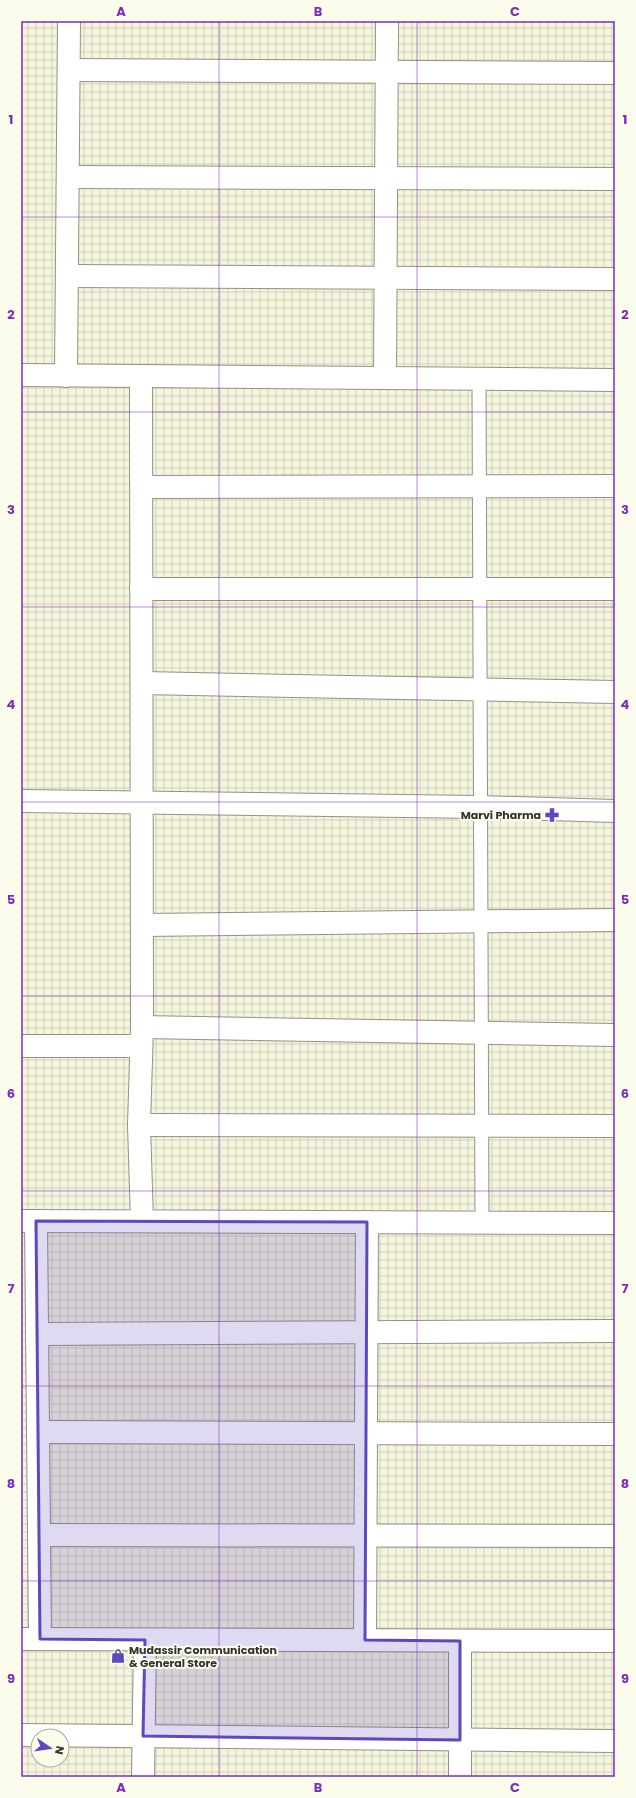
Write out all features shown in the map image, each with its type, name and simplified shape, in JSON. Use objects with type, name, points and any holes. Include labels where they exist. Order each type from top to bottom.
[{"type":"street","points":[[66,376],[69,21]]},
{"type":"street","points":[[385,378],[387,21]]},
{"type":"street","points":[[69,70],[615,73]]},
{"type":"street","points":[[68,177],[615,179]]},
{"type":"street","points":[[67,276],[615,279]]},
{"type":"street","points":[[21,375],[615,380]]},
{"type":"street","points":[[141,377],[142,1036],[139,1125],[142,1221]]},
{"type":"street","points":[[142,487],[615,486]]},
{"type":"street","points":[[141,589],[615,589]]},
{"type":"street","points":[[142,683],[615,692]]},
{"type":"street","points":[[21,801],[480,807],[615,811]]},
{"type":"street","points":[[142,925],[615,920]]},
{"type":"street","points":[[21,1046],[142,1036],[481,1033],[615,1035]]},
{"type":"street","points":[[139,1125],[615,1126]]},
{"type":"street","points":[[615,1223],[28,1221],[37,1334],[39,1535],[31,1639],[615,1641]]},
{"type":"street","points":[[365,1640],[366,1222]]},
{"type":"street","points":[[37,1334],[615,1331]]},
{"type":"street","points":[[38,1432],[615,1434]]},
{"type":"street","points":[[39,1535],[615,1536]]},
{"type":"street","points":[[143,1777],[145,1640]]},
{"type":"street","points":[[460,1641],[460,1777]]},
{"type":"street","points":[[21,1735],[615,1741]]},
{"type":"lane","points":[[479,379],[482,1222]]},
{"type":"highlighted area","points":[[36,1221],[367,1222],[365,1640],[460,1641],[460,1740],[143,1736],[145,1640],[40,1639]]},
{"type":"shaded area","points":[[21,21],[615,21],[615,1777],[21,1777]]},
{"type":"place","name":"Marvi Pharma","points":[[552,815]]},
{"type":"place","name":"Mudassir Communication & General Store","points":[[118,1656]]}]
